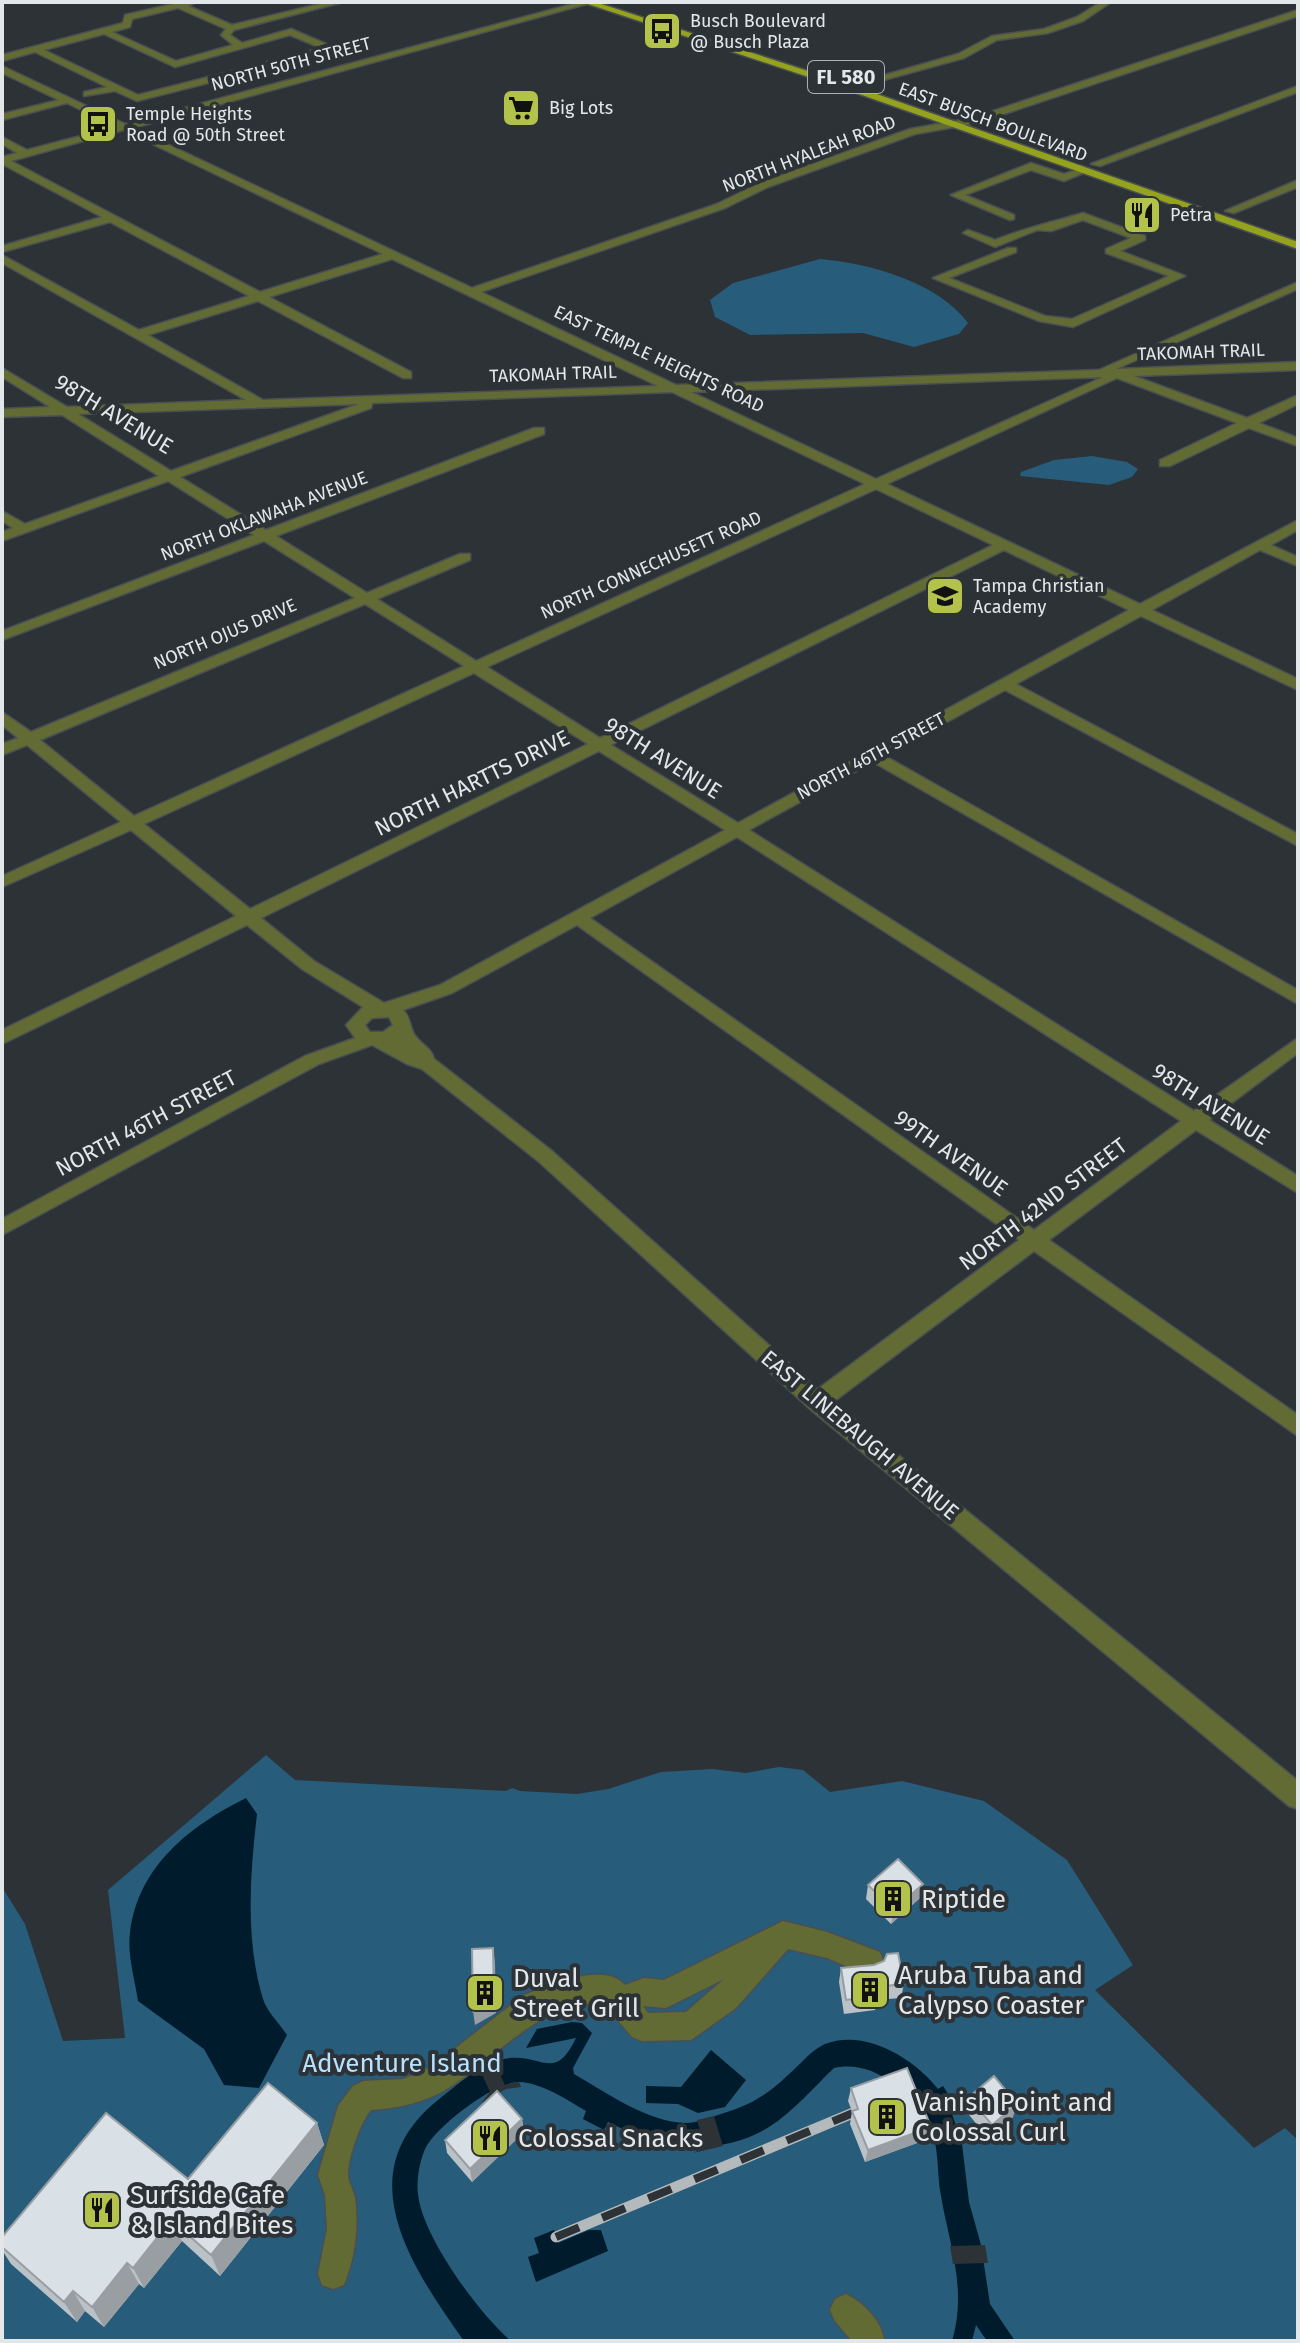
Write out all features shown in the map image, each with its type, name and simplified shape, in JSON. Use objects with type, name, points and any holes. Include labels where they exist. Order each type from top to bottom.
[{"type":"main road","name":"EAST BUSCH BOULEVARD","points":[[588,2],[717,43],[1298,246]]},
{"type":"main road","name":"EAST BUSCH BOULEVARD","points":[[612,2],[974,121],[1298,236]]},
{"type":"main road","points":[[717,43],[798,61]]},
{"type":"main road","points":[[1099,177],[1125,180],[1201,207],[1230,211]]},
{"type":"main road","points":[[1216,218],[1253,223],[1298,236]]},
{"type":"street","points":[[2,58],[108,33],[127,25],[128,17],[193,2]]},
{"type":"street","points":[[240,46],[225,35],[231,28],[339,2]]},
{"type":"street","name":"NORTH 50TH STREET","points":[[2,160],[588,2]]},
{"type":"street","points":[[862,83],[961,56],[995,38],[1045,31],[1080,19],[1107,2]]},
{"type":"street","points":[[179,5],[231,28]]},
{"type":"street","name":"NORTH HYALEAH ROAD","points":[[471,292],[721,206],[764,185],[913,131],[974,121],[1298,13]]},
{"type":"street","points":[[36,49],[137,98],[330,49],[291,32],[175,64],[108,33]]},
{"type":"street","name":"EAST TEMPLE HEIGHTS ROAD","points":[[2,69],[118,127],[1298,685]]},
{"type":"street","points":[[2,79],[15,76]]},
{"type":"street","points":[[87,94],[115,88]]},
{"type":"street","points":[[1096,164],[1298,89]]},
{"type":"street","points":[[2,117],[65,101]]},
{"type":"street","points":[[2,140],[26,154]]},
{"type":"street","points":[[2,160],[407,375]]},
{"type":"street","points":[[996,223],[1010,217],[956,195],[1031,166],[1064,178],[1083,171]]},
{"type":"street","points":[[1230,211],[1298,183]]},
{"type":"street","points":[[982,228],[968,233],[995,244],[1036,227],[1051,228],[1083,216],[1141,238],[1110,251],[1179,276],[1073,323],[1043,319],[939,278],[1012,250]]},
{"type":"street","points":[[2,249],[111,218]]},
{"type":"street","points":[[139,334],[392,255]]},
{"type":"street","points":[[2,258],[258,402]]},
{"type":"street","name":"NORTH CONNECHUSETT ROAD","points":[[2,882],[1110,380],[1114,374],[1105,369],[1298,285]]},
{"type":"street","name":"TAKOMAH TRAIL","points":[[2,413],[1298,366]]},
{"type":"street","name":"98TH AVENUE","points":[[2,372],[476,666],[1298,1186]]},
{"type":"street","points":[[1114,374],[1141,380],[1298,442]]},
{"type":"street","points":[[2,537],[382,399]]},
{"type":"street","points":[[1165,463],[1298,399]]},
{"type":"street","name":"NORTH OKLAWAHA AVENUE","points":[[2,636],[539,431]]},
{"type":"street","points":[[2,515],[23,529]]},
{"type":"street","name":"NORTH 46TH STREET","points":[[2,1228],[312,1060],[392,1036],[446,989],[734,829],[1298,524]]},
{"type":"street","name":"NORTH HARTTS DRIVE","points":[[2,1038],[1004,545]]},
{"type":"street","points":[[1260,545],[1298,562]]},
{"type":"street","name":"NORTH OJUS DRIVE","points":[[2,750],[362,597],[465,557]]},
{"type":"street","points":[[1004,684],[1298,841]]},
{"type":"street","points":[[2,717],[325,978],[383,1009]]},
{"type":"street","points":[[872,755],[1298,998]]},
{"type":"street","name":"99TH AVENUE","points":[[576,916],[1298,1427]]},
{"type":"street","points":[[325,978],[328,988],[357,1022]]},
{"type":"street","name":"NORTH 46TH STREET","points":[[312,1060],[317,1051],[357,1022],[383,1009],[446,989]]},
{"type":"street","name":"EAST LINEBAUGH AVENUE","points":[[383,1009],[398,1014],[429,1064]]},
{"type":"street","name":"EAST LINEBAUGH AVENUE","points":[[357,1022],[359,1034],[429,1064],[545,1156],[817,1402],[1298,1797]]},
{"type":"street","name":"NORTH 42ND STREET","points":[[817,1402],[1193,1119],[1298,1044]]},
{"type":"street","points":[[333,2274],[342,2229],[340,2195],[333,2175],[348,2116],[363,2096],[403,2093],[441,2077],[534,2005],[603,1987],[610,1989],[642,2027],[691,2026],[726,1998],[783,1934]]},
{"type":"street","points":[[621,2001],[644,1992],[666,1994],[783,1934],[827,1945],[870,1962]]},
{"type":"street","points":[[846,2310],[870,2336]]},
{"type":"green space","points":[[820,259],[860,265],[901,277],[939,296],[968,323],[959,334],[914,347],[863,333],[750,335],[715,317],[710,300],[733,283]]},
{"type":"green space","points":[[1092,456],[1127,462],[1138,469],[1132,477],[1109,485],[1020,476],[1021,472],[1054,460]]},
{"type":"green space","name":"Adventure Island","points":[[266,1755],[295,1780],[506,1791],[512,1788],[577,1794],[608,1789],[661,1772],[712,1769],[746,1773],[779,1767],[803,1770],[830,1792],[902,1781],[984,1801],[1067,1860],[1133,1965],[1095,1990],[1254,2148],[1285,2128],[1298,2140],[1298,2341],[2,2341],[2,1887],[25,1924],[63,2041],[125,2038],[108,1890]]},
{"type":"shaded area","points":[[246,1798],[257,1814],[252,1860],[253,1954],[265,2004],[287,2035],[259,2088],[224,2085],[204,2049],[138,2001],[130,1950],[135,1909],[155,1868],[205,1821]]},
{"type":"shaded area","points":[[582,2023],[592,2033],[573,2068],[574,2074],[642,2112],[686,2123],[746,2105],[762,2096],[825,2044],[856,2040],[872,2043],[903,2057],[938,2089],[943,2086],[958,2109],[952,2114],[962,2144],[969,2202],[981,2245],[990,2304],[1015,2341],[987,2341],[976,2325],[972,2341],[952,2341],[958,2302],[957,2283],[932,2130],[921,2111],[901,2089],[876,2073],[848,2066],[834,2068],[795,2107],[769,2127],[749,2137],[709,2146],[668,2143],[608,2122],[604,2130],[583,2119],[586,2111],[528,2083],[508,2084],[468,2106],[442,2128],[426,2147],[418,2182],[422,2211],[441,2252],[469,2294],[511,2341],[464,2341],[408,2251],[397,2220],[392,2189],[396,2158],[411,2128],[438,2100],[475,2072],[491,2063],[514,2058],[544,2063],[560,2060],[576,2038],[526,2048],[537,2029]]},
{"type":"shaded area","points":[[711,2050],[746,2080],[725,2107],[698,2113],[678,2104],[646,2103],[646,2086],[681,2087]]},
{"type":"shaded area","points":[[554,2230],[558,2243],[589,2230],[601,2230],[608,2251],[536,2282],[528,2257],[539,2253],[534,2238]]},
{"type":"pier","points":[[495,2058],[493,2060],[505,2085],[519,2082],[521,2087],[506,2089],[481,2103],[490,2092],[478,2066]]},
{"type":"pier","points":[[714,2116],[723,2146],[693,2153],[705,2147],[697,2120]]},
{"type":"pier","points":[[985,2245],[988,2263],[953,2264],[950,2246]]},
{"type":"building","points":[[898,1859],[923,1884],[894,1910],[868,1885]]},
{"type":"building","name":"Duval Street Grill","points":[[493,1948],[494,1999],[473,2011],[472,1949]]},
{"type":"building","points":[[898,1953],[904,1984],[875,1987],[877,1996],[846,2000],[841,1968],[874,1965],[884,1961],[887,1954]]},
{"type":"building","name":"Vanish Point and Colossal Curl","points":[[907,2068],[931,2127],[868,2150],[852,2111],[858,2109],[851,2088]]},
{"type":"building","points":[[994,2076],[1017,2104],[992,2125],[969,2097]]},
{"type":"building","points":[[268,2083],[317,2123],[211,2255],[171,2220],[133,2268],[127,2263],[92,2307],[73,2291],[64,2302],[2,2247],[2,2237],[106,2113],[188,2179]]},
{"type":"building","name":"Colossal Snacks","points":[[497,2091],[522,2119],[470,2169],[445,2140]]},
{"type":"railway","points":[[556,2237],[853,2113]]},
{"type":"place","name":"Busch Boulevard @ Busch Plaza","points":[[662,31]]},
{"type":"place","name":"Big Lots","points":[[521,108]]},
{"type":"place","name":"Temple Heights Road @ 50th Street","points":[[98,124]]},
{"type":"place","name":"Petra","points":[[1142,215]]},
{"type":"place","name":"Tampa Christian Academy","points":[[945,596]]},
{"type":"place","name":"Riptide","points":[[893,1899]]},
{"type":"place","name":"Aruba Tuba and Calypso Coaster","points":[[870,1990]]},
{"type":"place","name":"Duval Street Grill","points":[[485,1993]]},
{"type":"place","name":"Vanish Point and Colossal Curl","points":[[887,2117]]},
{"type":"place","name":"Colossal Snacks","points":[[490,2138]]},
{"type":"place","name":"Surfside Cafe & Island Bites","points":[[102,2210]]}]
